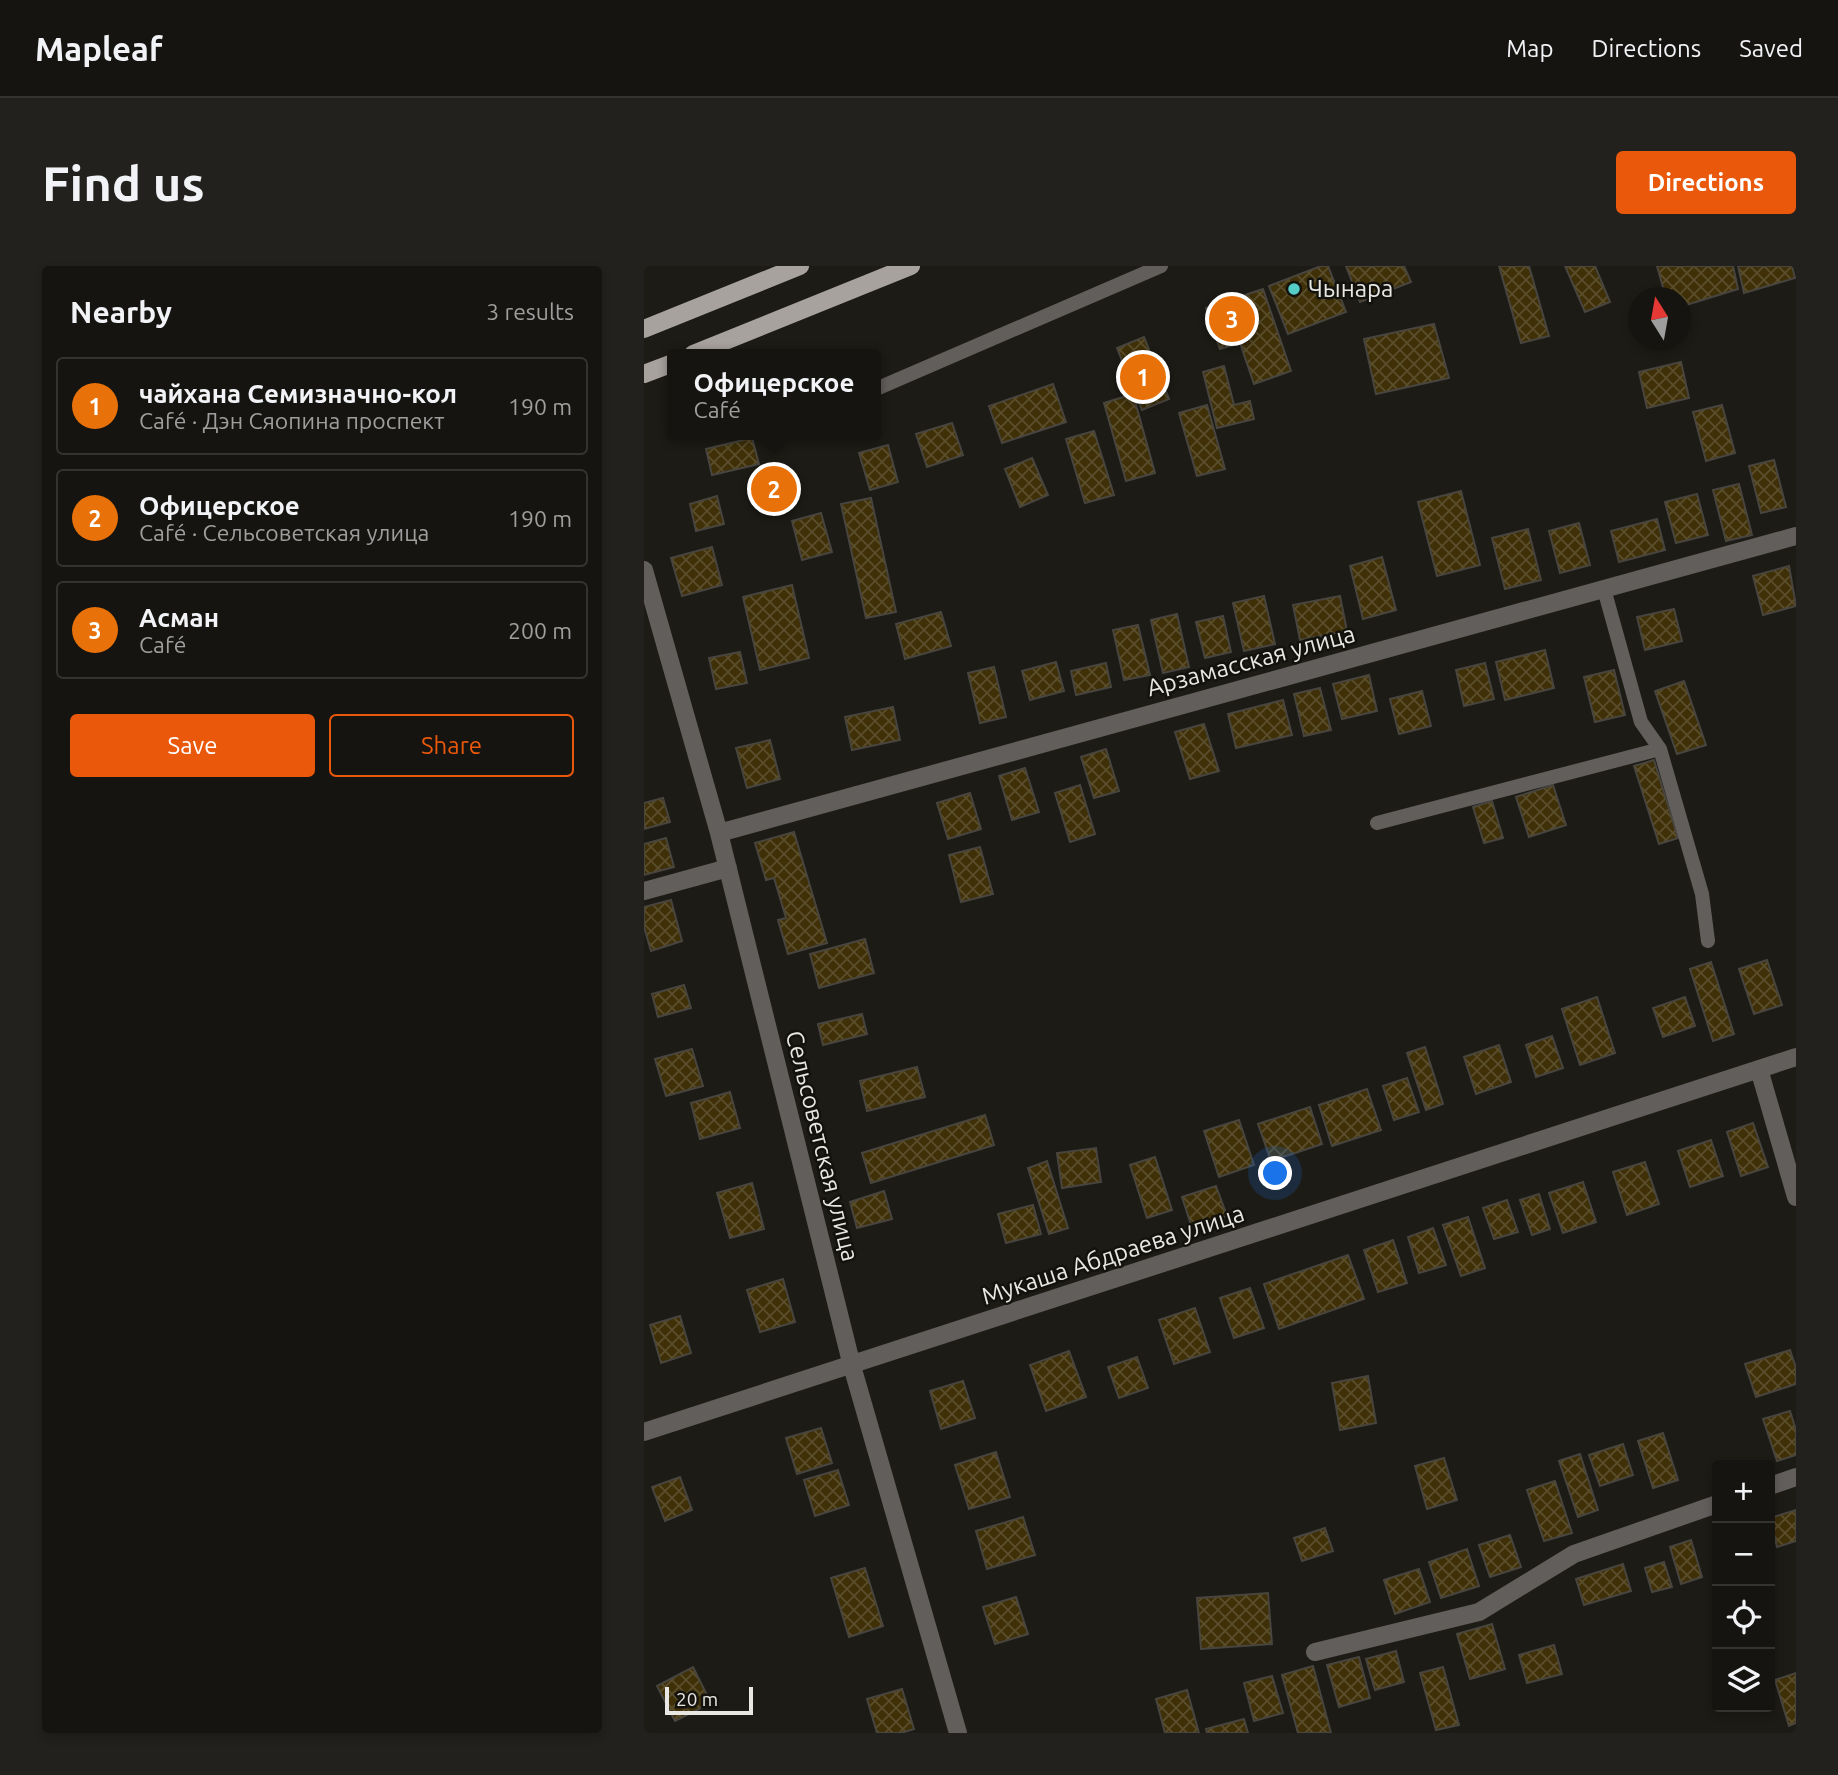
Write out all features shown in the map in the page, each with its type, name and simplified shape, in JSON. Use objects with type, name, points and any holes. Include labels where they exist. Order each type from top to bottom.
[{"type":"main road","points":[[644,329],[800,266]]},
{"type":"main road","points":[[705,349],[911,266]]},
{"type":"main road","points":[[644,374],[667,365]]},
{"type":"street","name":"Арзамасская улица","points":[[719,833],[1796,536]]},
{"type":"street","name":"Сельсоветская улица","points":[[644,570],[719,833],[852,1366],[958,1733]]},
{"type":"street","points":[[644,891],[727,868]]},
{"type":"street","name":"Мукаша Абдраева улица","points":[[644,1432],[1796,1057]]},
{"type":"street","points":[[1759,1069],[1796,1197]]},
{"type":"street","points":[[1775,1484],[1796,1477]]},
{"type":"street","points":[[1315,1652],[1479,1612],[1574,1554],[1712,1506]]},
{"type":"lane","points":[[881,387],[1161,266]]},
{"type":"lane","points":[[1604,589],[1641,722],[1660,749],[1702,894],[1708,941]]},
{"type":"lane","points":[[1377,823],[1660,749]]},
{"type":"building","points":[[1321,266],[1328,266],[1346,312],[1288,334],[1269,286]]},
{"type":"building","points":[[1346,266],[1404,266],[1411,282],[1360,302]]},
{"type":"building","points":[[1499,266],[1529,266],[1549,336],[1521,343]]},
{"type":"building","points":[[1565,266],[1595,266],[1610,302],[1585,312]]},
{"type":"building","points":[[1657,266],[1733,266],[1738,289],[1691,304],[1691,287],[1663,287]]},
{"type":"building","points":[[1738,266],[1792,266],[1795,278],[1744,293]]},
{"type":"building","points":[[1263,289],[1291,371],[1254,384],[1240,343],[1220,349],[1206,308]]},
{"type":"building","points":[[1434,324],[1449,378],[1376,394],[1364,339]]},
{"type":"building","points":[[1144,337],[1169,399],[1142,410],[1117,348]]},
{"type":"building","points":[[1681,362],[1689,398],[1647,408],[1639,372]]},
{"type":"building","points":[[1224,366],[1234,405],[1250,401],[1254,419],[1217,428],[1203,372]]},
{"type":"building","points":[[1053,384],[1066,422],[1002,443],[989,406]]},
{"type":"building","points":[[1133,394],[1155,473],[1126,481],[1104,403]]},
{"type":"building","points":[[1207,405],[1225,469],[1197,476],[1179,413]]},
{"type":"building","points":[[1722,405],[1735,453],[1706,461],[1693,412]]},
{"type":"building","points":[[952,423],[963,455],[927,467],[916,434]]},
{"type":"building","points":[[1094,431],[1114,495],[1085,503],[1066,439]]},
{"type":"building","points":[[753,440],[759,464],[712,475],[706,449]]},
{"type":"building","points":[[888,445],[898,482],[870,490],[859,453]]},
{"type":"building","points":[[1032,458],[1048,495],[1020,507],[1005,469]]},
{"type":"building","points":[[1774,460],[1786,507],[1761,513],[1749,466]]},
{"type":"building","points":[[1739,484],[1752,535],[1726,541],[1713,490]]},
{"type":"building","points":[[1461,491],[1480,565],[1437,576],[1418,502]]},
{"type":"building","points":[[1697,494],[1708,535],[1676,543],[1665,502]]},
{"type":"building","points":[[717,496],[724,524],[696,531],[690,504]]},
{"type":"building","points":[[871,498],[896,612],[866,618],[841,504]]},
{"type":"building","points":[[821,513],[832,552],[802,560],[792,521]]},
{"type":"building","points":[[1657,519],[1665,550],[1619,562],[1611,531]]},
{"type":"building","points":[[1579,523],[1590,565],[1560,573],[1549,531]]},
{"type":"building","points":[[1528,529],[1541,580],[1505,589],[1492,538]]},
{"type":"building","points":[[712,547],[722,585],[682,596],[671,558]]},
{"type":"building","points":[[1382,557],[1396,610],[1363,619],[1350,566]]},
{"type":"building","points":[[1789,566],[1796,606],[1763,615],[1753,576]]},
{"type":"building","points":[[792,585],[809,658],[760,670],[743,597]]},
{"type":"building","points":[[1264,596],[1275,644],[1244,651],[1233,603]]},
{"type":"building","points":[[1340,596],[1347,631],[1300,640],[1293,605]]},
{"type":"building","points":[[1674,609],[1682,641],[1645,650],[1637,617]]},
{"type":"building","points":[[941,612],[951,646],[905,659],[896,624]]},
{"type":"building","points":[[1177,614],[1189,667],[1163,673],[1151,620]]},
{"type":"building","points":[[1223,616],[1231,652],[1205,658],[1196,622]]},
{"type":"building","points":[[1138,625],[1150,675],[1124,680],[1113,630]]},
{"type":"building","points":[[1545,650],[1554,688],[1505,700],[1496,662]]},
{"type":"building","points":[[740,652],[747,683],[716,689],[709,658]]},
{"type":"building","points":[[1056,662],[1064,691],[1030,700],[1022,671]]},
{"type":"building","points":[[1106,663],[1111,687],[1076,695],[1071,671]]},
{"type":"building","points":[[1485,663],[1494,699],[1464,706],[1456,670]]},
{"type":"building","points":[[994,667],[1006,717],[980,723],[968,673]]},
{"type":"building","points":[[1614,670],[1625,715],[1595,722],[1584,677]]},
{"type":"building","points":[[1369,675],[1377,711],[1342,719],[1333,684]]},
{"type":"building","points":[[1684,681],[1706,745],[1677,754],[1655,691]]},
{"type":"building","points":[[1320,688],[1331,730],[1304,736],[1294,694]]},
{"type":"building","points":[[1422,691],[1431,726],[1399,734],[1390,699]]},
{"type":"building","points":[[1283,700],[1292,735],[1236,748],[1228,714]]},
{"type":"building","points":[[893,707],[900,740],[852,750],[845,717]]},
{"type":"building","points":[[1204,724],[1219,771],[1190,779],[1175,732]]},
{"type":"building","points":[[770,740],[780,779],[747,788],[736,748]]},
{"type":"building","points":[[1106,749],[1119,791],[1094,798],[1081,757]]},
{"type":"building","points":[[1654,760],[1678,838],[1659,844],[1634,766]]},
{"type":"building","points":[[1025,768],[1039,812],[1012,820],[999,776]]},
{"type":"building","points":[[1080,785],[1095,834],[1070,842],[1055,793]]},
{"type":"building","points":[[1553,785],[1566,825],[1529,837],[1516,797]]},
{"type":"building","points":[[970,793],[981,829],[948,839],[937,803]]},
{"type":"building","points":[[663,798],[670,822],[644,829],[644,803]]},
{"type":"building","points":[[1492,801],[1503,838],[1484,843],[1473,807]]},
{"type":"building","points":[[794,832],[827,943],[788,954],[778,920],[786,918],[774,878],[766,880],[755,843]]},
{"type":"building","points":[[666,838],[674,867],[644,875],[644,844]]},
{"type":"building","points":[[980,847],[993,894],[961,902],[949,855]]},
{"type":"building","points":[[671,900],[682,941],[651,951],[644,927],[644,907]]},
{"type":"building","points":[[865,939],[874,973],[819,988],[810,954]]},
{"type":"building","points":[[1767,960],[1782,1005],[1754,1014],[1739,969]]},
{"type":"building","points":[[1711,962],[1734,1034],[1713,1041],[1690,969]]},
{"type":"building","points":[[684,985],[691,1008],[658,1017],[652,994]]},
{"type":"building","points":[[1597,997],[1615,1053],[1580,1065],[1562,1009]]},
{"type":"building","points":[[1685,997],[1695,1026],[1663,1037],[1653,1008]]},
{"type":"building","points":[[862,1014],[867,1034],[823,1045],[818,1024]]},
{"type":"building","points":[[1552,1036],[1563,1068],[1536,1077],[1526,1045]]},
{"type":"building","points":[[1499,1045],[1511,1082],[1476,1094],[1464,1057]]},
{"type":"building","points":[[1425,1047],[1443,1104],[1426,1110],[1407,1053]]},
{"type":"building","points":[[692,1049],[703,1086],[666,1096],[655,1059]]},
{"type":"building","points":[[917,1067],[925,1097],[867,1111],[860,1081]]},
{"type":"building","points":[[1407,1078],[1419,1112],[1394,1120],[1383,1086]]},
{"type":"building","points":[[1367,1089],[1381,1130],[1332,1146],[1319,1105]]},
{"type":"building","points":[[730,1092],[740,1128],[700,1139],[691,1103]]},
{"type":"building","points":[[1310,1107],[1322,1144],[1271,1161],[1258,1124]]},
{"type":"building","points":[[985,1115],[994,1145],[871,1183],[862,1153]]},
{"type":"building","points":[[1239,1120],[1254,1165],[1219,1177],[1204,1131]]},
{"type":"building","points":[[1753,1123],[1768,1167],[1741,1176],[1727,1132]]},
{"type":"building","points":[[1711,1140],[1723,1176],[1690,1187],[1678,1151]]},
{"type":"building","points":[[1096,1148],[1101,1182],[1062,1188],[1057,1153]]},
{"type":"building","points":[[1155,1157],[1172,1210],[1147,1218],[1130,1165]]},
{"type":"building","points":[[1047,1161],[1068,1228],[1049,1234],[1028,1168]]},
{"type":"building","points":[[1645,1162],[1659,1204],[1627,1215],[1613,1172]]},
{"type":"building","points":[[1583,1182],[1596,1222],[1563,1233],[1549,1193]]},
{"type":"building","points":[[752,1183],[764,1229],[730,1238],[717,1193]]},
{"type":"building","points":[[1216,1186],[1227,1216],[1192,1228],[1182,1197]]},
{"type":"building","points":[[884,1191],[892,1219],[857,1228],[850,1202]]},
{"type":"building","points":[[1539,1194],[1550,1229],[1532,1235],[1520,1200]]},
{"type":"building","points":[[1507,1200],[1518,1232],[1494,1239],[1483,1208]]},
{"type":"building","points":[[1033,1205],[1041,1234],[1006,1243],[998,1214]]},
{"type":"building","points":[[1468,1217],[1485,1268],[1461,1276],[1443,1225]]},
{"type":"building","points":[[1433,1228],[1446,1265],[1419,1273],[1408,1237]]},
{"type":"building","points":[[1393,1240],[1407,1283],[1378,1292],[1364,1250]]},
{"type":"building","points":[[1348,1255],[1364,1299],[1279,1329],[1264,1284]]},
{"type":"building","points":[[783,1279],[795,1322],[760,1332],[747,1290]]},
{"type":"building","points":[[1250,1288],[1264,1328],[1234,1338],[1220,1298]]},
{"type":"building","points":[[1195,1308],[1210,1352],[1174,1364],[1159,1320]]},
{"type":"building","points":[[680,1316],[691,1353],[661,1363],[650,1325]]},
{"type":"building","points":[[1790,1350],[1796,1368],[1796,1384],[1756,1397],[1745,1364]]},
{"type":"building","points":[[1069,1351],[1086,1397],[1046,1411],[1030,1365]]},
{"type":"building","points":[[1137,1357],[1148,1388],[1119,1398],[1108,1367]]},
{"type":"building","points":[[1368,1376],[1376,1423],[1340,1430],[1332,1383]]},
{"type":"building","points":[[963,1381],[975,1418],[941,1429],[930,1391]]},
{"type":"building","points":[[1790,1411],[1796,1430],[1796,1455],[1777,1461],[1763,1419]]},
{"type":"building","points":[[821,1428],[832,1463],[797,1474],[786,1438]]},
{"type":"building","points":[[1663,1433],[1678,1480],[1653,1488],[1638,1441]]},
{"type":"building","points":[[1623,1444],[1633,1475],[1600,1486],[1589,1455]]},
{"type":"building","points":[[996,1452],[1010,1497],[969,1509],[955,1465]]},
{"type":"building","points":[[1580,1454],[1598,1510],[1578,1517],[1559,1461]]},
{"type":"building","points":[[1444,1458],[1457,1500],[1427,1509],[1415,1466]]},
{"type":"building","points":[[838,1470],[849,1505],[815,1516],[804,1480]]},
{"type":"building","points":[[680,1477],[692,1510],[665,1521],[652,1487]]},
{"type":"building","points":[[1555,1481],[1572,1533],[1544,1541],[1527,1490]]},
{"type":"building","points":[[1796,1510],[1796,1541],[1777,1547],[1775,1516]]},
{"type":"building","points":[[1023,1517],[1035,1555],[987,1569],[976,1531]]},
{"type":"building","points":[[1325,1528],[1333,1551],[1302,1561],[1294,1538]]},
{"type":"building","points":[[1510,1535],[1521,1567],[1490,1577],[1479,1545]]},
{"type":"building","points":[[1691,1540],[1702,1577],[1681,1584],[1670,1547]]},
{"type":"building","points":[[1467,1549],[1479,1586],[1441,1598],[1429,1562]]},
{"type":"building","points":[[1664,1562],[1672,1587],[1652,1592],[1645,1568]]},
{"type":"building","points":[[1623,1564],[1631,1591],[1584,1605],[1576,1579]]},
{"type":"building","points":[[865,1568],[883,1626],[849,1637],[831,1578]]},
{"type":"building","points":[[1419,1569],[1430,1602],[1395,1614],[1384,1580]]},
{"type":"building","points":[[1268,1593],[1272,1644],[1201,1649],[1197,1598]]},
{"type":"building","points":[[1016,1597],[1028,1634],[995,1644],[983,1607]]},
{"type":"building","points":[[1492,1624],[1505,1669],[1470,1679],[1457,1634]]},
{"type":"building","points":[[1554,1645],[1562,1674],[1527,1683],[1519,1655]]},
{"type":"building","points":[[1396,1651],[1404,1682],[1375,1690],[1366,1659]]},
{"type":"building","points":[[1359,1657],[1370,1698],[1339,1707],[1327,1665]]},
{"type":"building","points":[[1313,1666],[1331,1733],[1298,1733],[1282,1675]]},
{"type":"building","points":[[693,1667],[711,1703],[675,1721],[657,1686]]},
{"type":"building","points":[[1443,1667],[1459,1725],[1436,1730],[1420,1673]]},
{"type":"building","points":[[1796,1673],[1796,1723],[1789,1726],[1775,1680]]},
{"type":"building","points":[[1272,1676],[1283,1713],[1254,1721],[1244,1683]]},
{"type":"building","points":[[902,1689],[914,1729],[901,1733],[877,1733],[867,1699]]},
{"type":"building","points":[[1187,1690],[1199,1733],[1165,1733],[1156,1699]]},
{"type":"building","points":[[1244,1719],[1248,1733],[1207,1733],[1206,1729]]},
{"type":"place","name":"Чынара","points":[[1294,289]]},
{"type":"place","name":"Асман","points":[[1232,319]]},
{"type":"place","name":"чайхана Семизначно-кол","points":[[1143,377]]},
{"type":"place","name":"Офицерское","points":[[774,489]]}]
